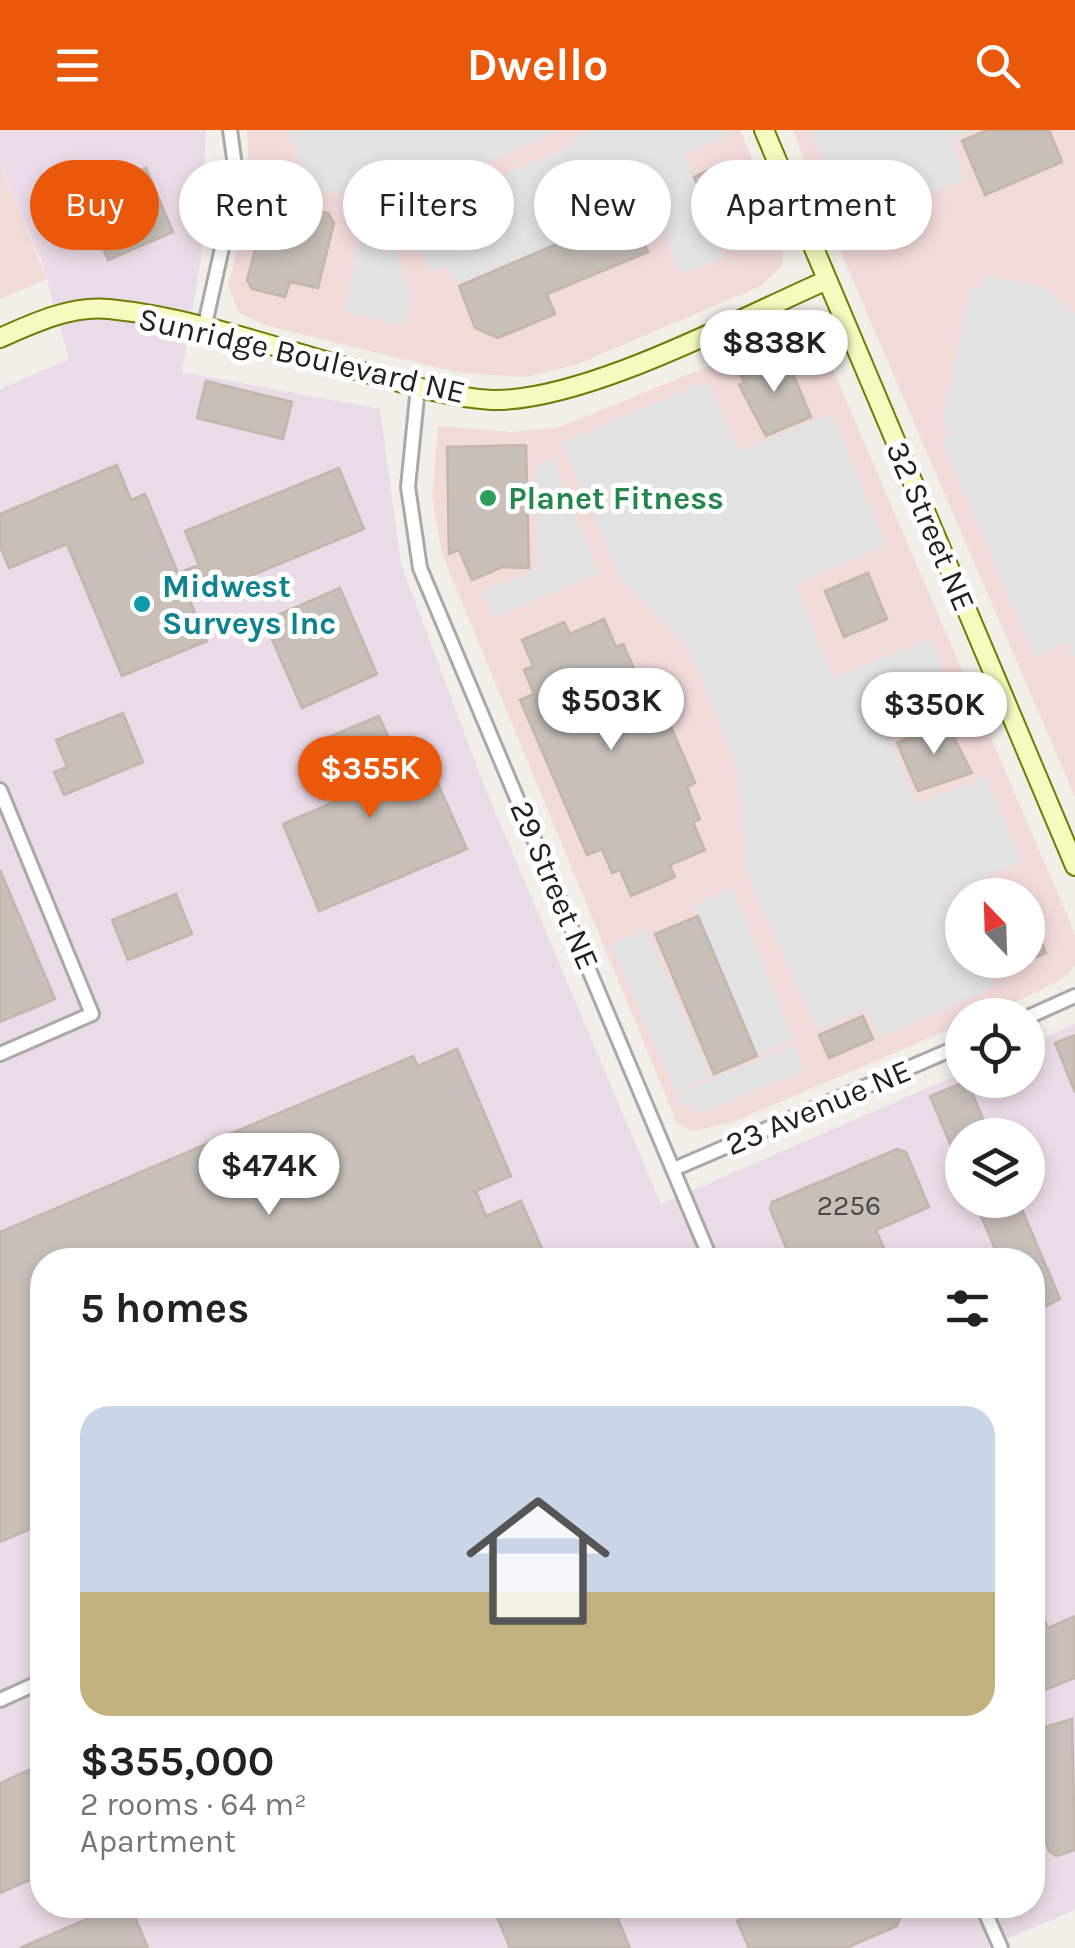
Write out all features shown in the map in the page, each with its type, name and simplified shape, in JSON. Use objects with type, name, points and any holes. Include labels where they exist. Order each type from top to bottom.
[{"type":"street","points":[[204,329],[237,180],[230,130]]},
{"type":"street","name":"32 Street NE","points":[[764,130],[1075,866]]},
{"type":"street","name":"Sunridge Boulevard NE","points":[[0,338],[52,316],[108,309],[204,329],[418,387],[489,400],[536,398],[598,379],[826,280]]},
{"type":"street","name":"29 Street NE","points":[[418,387],[408,487],[420,568],[706,1248]]},
{"type":"street","points":[[0,790],[92,1014],[0,1054]]},
{"type":"street","points":[[1045,1009],[1075,996]]},
{"type":"street","name":"23 Avenue NE","points":[[674,1169],[945,1052]]},
{"type":"street","points":[[0,1700],[30,1687]]},
{"type":"street","points":[[988,1918],[1001,1948]]},
{"type":"shaded area","points":[[0,130],[206,130],[205,160],[179,160],[179,250],[201,250],[182,372],[380,409],[401,564],[486,790],[661,1204],[945,1080],[945,1098],[1045,1098],[1045,1037],[1075,1024],[1075,1910],[986,1948],[0,1948],[0,389],[69,359],[37,250],[159,250],[159,160],[30,160],[30,233],[0,162]]},
{"type":"shaded area","points":[[247,130],[740,130],[753,160],[691,160],[691,250],[784,250],[782,266],[761,286],[578,364],[525,377],[461,373],[268,326],[239,313],[228,286],[237,250],[323,250],[323,160],[248,160]]},
{"type":"shaded area","points":[[288,130],[561,130],[492,160],[343,160],[343,195],[323,191],[323,160],[300,160]]},
{"type":"shaded area","points":[[583,130],[728,130],[730,135],[685,154],[691,169],[691,250],[722,250],[725,257],[681,274],[671,250],[671,160],[538,160],[569,147]]},
{"type":"shaded area","points":[[793,130],[1075,130],[1075,797],[840,250],[932,250],[932,160],[804,160]]},
{"type":"shaded area","points":[[810,130],[976,130],[953,140],[947,132],[966,179],[932,194],[932,160],[823,160]]},
{"type":"shaded area","points":[[0,162],[30,237],[30,250],[35,250],[47,279],[0,299]]},
{"type":"shaded area","points":[[534,162],[534,250],[543,250],[459,286],[447,266],[431,272],[422,250],[514,250],[514,170]]},
{"type":"shaded area","points":[[356,250],[396,250],[411,296],[405,326],[345,312]]},
{"type":"shaded area","points":[[985,275],[1044,287],[1075,314],[1075,656],[1070,656],[1072,644],[1066,642],[1036,659],[941,438],[952,433],[942,426],[971,285],[982,287]]},
{"type":"shaded area","points":[[797,330],[821,342],[1068,917],[1075,936],[1075,965],[1065,977],[1024,998],[945,998],[945,1031],[731,1123],[692,1131],[677,1123],[442,554],[432,496],[438,426],[512,432],[560,427]]},
{"type":"shaded area","points":[[707,381],[739,451],[831,413],[887,545],[796,584],[833,678],[930,638],[960,711],[890,741],[917,804],[986,776],[1021,862],[984,878],[945,878],[945,978],[993,978],[997,987],[971,998],[945,998],[945,1009],[880,1037],[866,1009],[817,1030],[746,871],[739,774],[712,703],[688,649],[618,574],[562,442]]},
{"type":"shaded area","name":"Planet Fitness","points":[[552,458],[599,573],[494,618],[482,592],[539,568],[536,465]]},
{"type":"shaded area","points":[[733,888],[793,1039],[757,1056],[692,906]]},
{"type":"shaded area","points":[[646,929],[711,1077],[676,1092],[611,944]]},
{"type":"shaded area","points":[[795,1044],[804,1071],[698,1114],[691,1106],[682,1108],[677,1095]]},
{"type":"building","points":[[987,130],[1049,130],[1062,162],[985,195],[962,141]]},
{"type":"building","points":[[159,199],[173,232],[159,238]]},
{"type":"building","points":[[323,212],[328,213],[334,223],[318,288],[290,282],[285,297],[252,289],[247,280],[255,250],[323,250]]},
{"type":"building","points":[[104,250],[131,250],[108,260]]},
{"type":"building","points":[[543,250],[648,252],[547,294],[555,314],[498,338],[475,328],[459,286]]},
{"type":"building","points":[[786,357],[811,417],[766,436],[739,385],[744,383],[737,367],[752,361],[756,370]]},
{"type":"building","points":[[206,381],[292,402],[283,439],[197,418]]},
{"type":"building","name":"Planet Fitness","points":[[526,445],[529,568],[502,567],[472,580],[459,550],[449,554],[447,447]]},
{"type":"building","name":"Midwest Surveys Inc","points":[[117,465],[131,500],[145,494],[178,573],[199,565],[185,531],[339,468],[364,529],[190,601],[207,641],[122,676],[67,544],[9,568],[0,546],[0,514]]},
{"type":"building","points":[[868,573],[887,619],[844,637],[825,591]]},
{"type":"building","points":[[340,588],[377,674],[302,708],[264,621]]},
{"type":"building","points":[[604,619],[616,647],[623,644],[638,677],[648,672],[695,783],[687,787],[700,819],[693,822],[705,850],[670,865],[675,877],[631,896],[620,870],[612,873],[602,849],[587,855],[520,700],[534,694],[524,670],[533,666],[522,640],[564,622],[570,634]]},
{"type":"building","points":[[123,713],[143,762],[64,795],[54,772],[67,767],[56,740]]},
{"type":"building","points":[[379,716],[414,795],[438,784],[467,849],[319,911],[283,824],[341,799],[317,742]]},
{"type":"building","points":[[946,722],[972,773],[918,791],[897,743]]},
{"type":"building","points":[[0,870],[55,999],[0,1022]]},
{"type":"building","points":[[176,894],[192,934],[128,960],[112,920]]},
{"type":"building","points":[[698,916],[757,1056],[714,1074],[655,934]]},
{"type":"building","points":[[863,1016],[873,1039],[829,1058],[819,1035]]},
{"type":"building","points":[[1075,1035],[1075,1092],[1055,1043]]},
{"type":"building","points":[[457,1049],[511,1176],[476,1191],[486,1216],[521,1201],[542,1248],[30,1248],[30,1529],[0,1542],[0,1232],[413,1056],[418,1066]]},
{"type":"building","points":[[945,1090],[945,1098],[974,1098],[983,1118],[945,1118],[945,1132],[930,1096]]},
{"type":"building","points":[[897,1149],[906,1152],[929,1207],[876,1230],[884,1248],[786,1248],[770,1209],[772,1202]]},
{"type":"building","points":[[982,1218],[1026,1218],[1038,1248],[995,1248]]},
{"type":"building","points":[[1045,1264],[1060,1299],[1045,1306]]},
{"type":"building","points":[[1075,1616],[1075,1678],[1045,1690],[1045,1621],[1048,1628]]},
{"type":"building","points":[[1072,1719],[1075,1850],[1056,1856],[1049,1851],[1045,1839],[1045,1727]]},
{"type":"building","points":[[30,1769],[30,1880],[0,1893],[0,1783]]},
{"type":"building","points":[[89,1918],[135,1918],[148,1948],[20,1948]]},
{"type":"building","points":[[497,1918],[617,1918],[630,1948],[510,1948]]},
{"type":"building","points":[[900,1918],[897,1926],[846,1948],[749,1948],[737,1921]]},
{"type":"place","name":"Planet Fitness","points":[[488,498]]},
{"type":"place","name":"Midwest Surveys Inc","points":[[142,604]]}]
